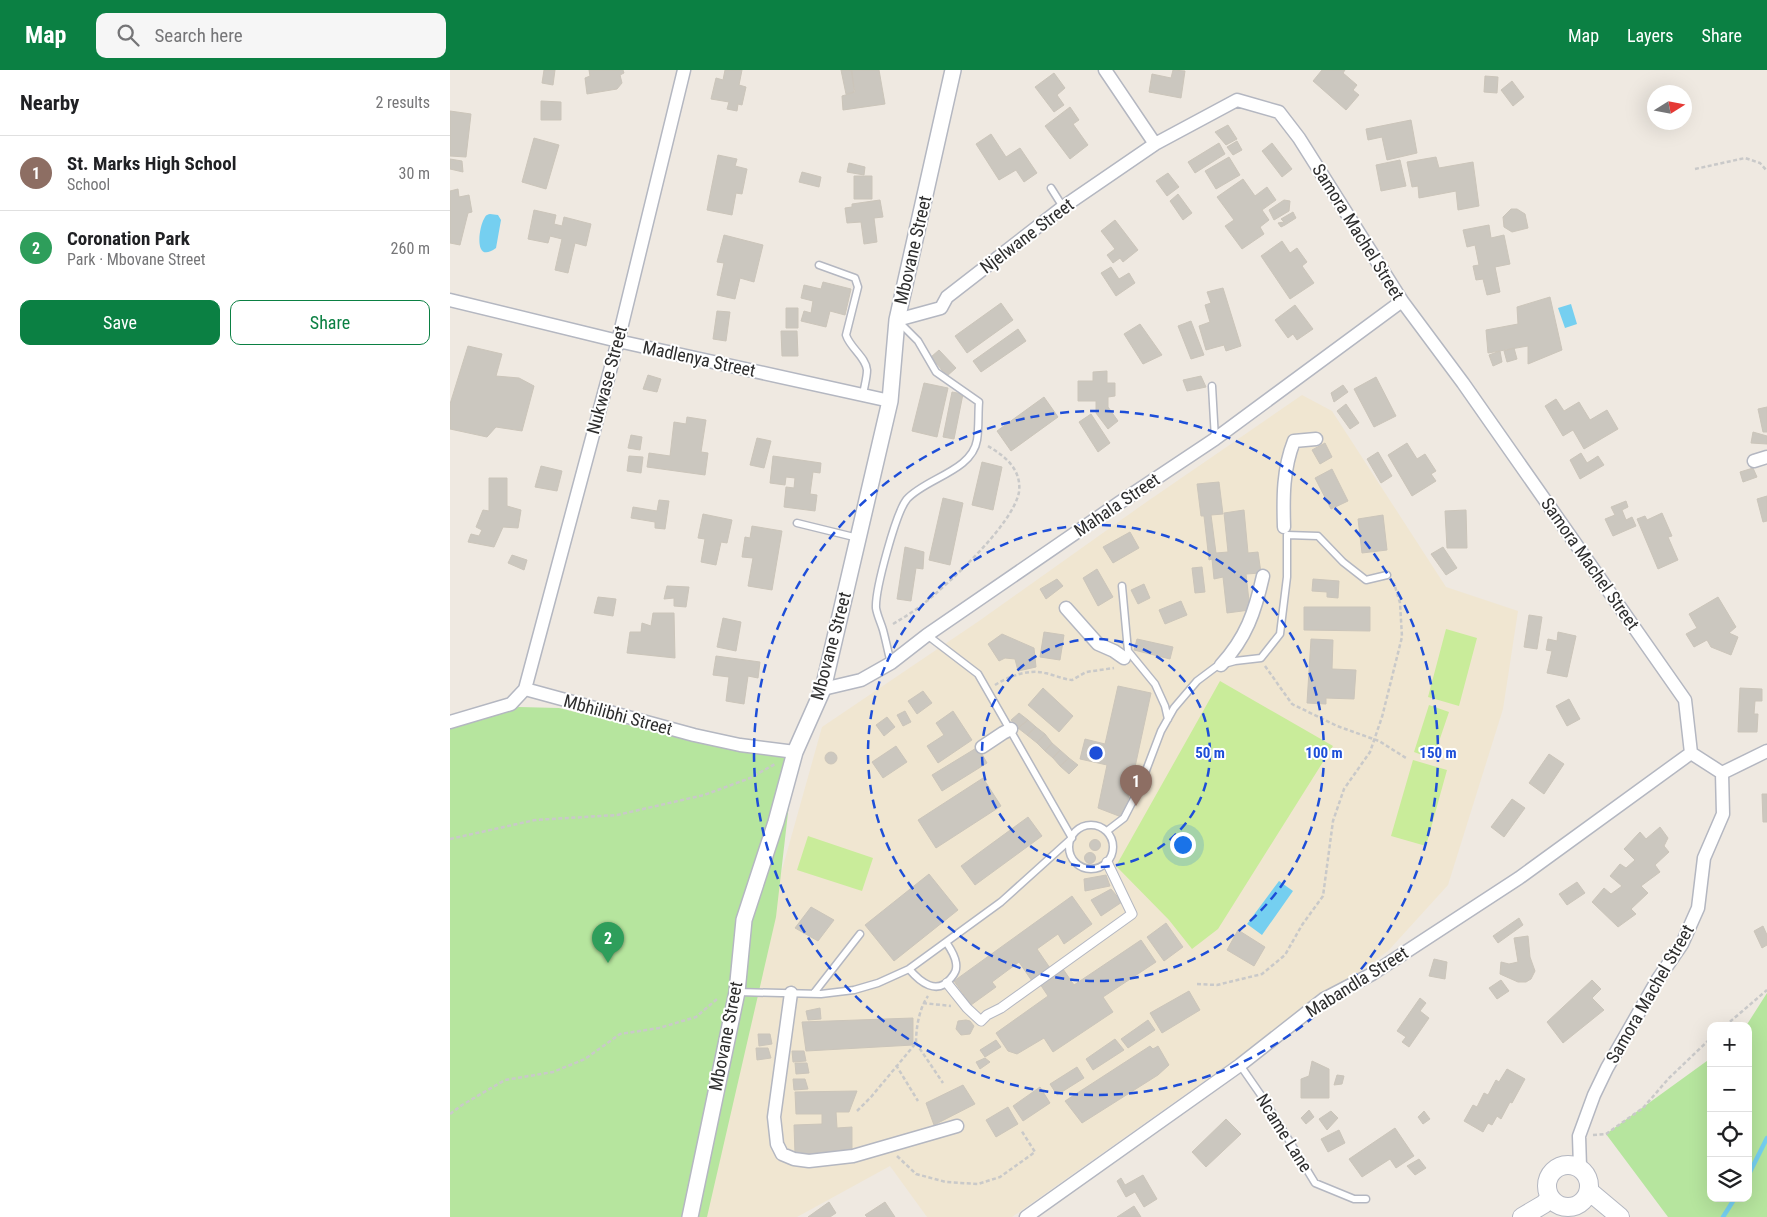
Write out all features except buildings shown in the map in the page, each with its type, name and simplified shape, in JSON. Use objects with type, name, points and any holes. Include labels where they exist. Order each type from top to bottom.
[{"type":"main road","points":[[1566,1164],[1580,1167],[1588,1178],[1589,1191],[1581,1203],[1568,1208],[1555,1203],[1547,1190],[1547,1183],[1553,1170],[1566,1164]]},
{"type":"main road","points":[[1589,1191],[1620,1217]]},
{"type":"main road","points":[[1522,1217],[1544,1204],[1550,1197]]},
{"type":"street","name":"Nukwase Street","points":[[525,689],[618,341],[684,70]]},
{"type":"street","name":"Mbovane Street","points":[[690,1217],[736,992],[744,920],[776,822],[796,752],[823,689],[890,402],[897,320],[953,70]]},
{"type":"street","points":[[1106,70],[1155,144]]},
{"type":"street","name":"Samora Machel Street","points":[[1155,144],[1237,100],[1279,112],[1299,138],[1402,302],[1463,383],[1685,700],[1691,753]]},
{"type":"street","name":"Njelwane Street","points":[[897,320],[941,308],[947,297],[1063,207],[1155,144]]},
{"type":"street","name":"Madlenya Street","points":[[450,300],[618,341],[890,402]]},
{"type":"street","name":"Mahala Street","points":[[823,689],[861,680],[891,663],[927,635],[1215,439],[1402,302]]},
{"type":"street","points":[[1284,526],[1284,480],[1294,441],[1316,438]]},
{"type":"street","points":[[1754,461],[1767,457]]},
{"type":"street","points":[[1221,664],[1235,650],[1248,626],[1258,598],[1263,576]]},
{"type":"street","points":[[1066,608],[1098,644],[1124,658]]},
{"type":"street","points":[[450,722],[512,704],[525,689]]},
{"type":"street","name":"Mbhilibhi Street","points":[[525,689],[694,735],[740,745],[796,752]]},
{"type":"street","points":[[982,747],[1002,733],[1011,730]]},
{"type":"street","points":[[1691,753],[1722,773],[1767,751]]},
{"type":"street","name":"Mabandla Street","points":[[1026,1217],[1240,1064],[1324,999],[1372,974],[1519,878],[1691,753]]},
{"type":"street","name":"Samora Machel Street","points":[[1580,1167],[1579,1136],[1594,1095],[1607,1068],[1658,979],[1682,944],[1698,908],[1704,858],[1723,814],[1722,773]]},
{"type":"street","points":[[947,983],[967,1008],[981,1021],[1132,914],[1107,862]]},
{"type":"street","points":[[791,993],[774,1117],[777,1144],[782,1154],[809,1162],[853,1156],[957,1126]]},
{"type":"lane","points":[[1051,188],[1063,207]]},
{"type":"lane","points":[[819,265],[855,278],[857,282],[858,287],[846,335],[848,341],[866,364],[867,371],[863,395]]},
{"type":"lane","points":[[891,663],[884,631],[876,610],[877,593],[896,523],[906,500],[923,487],[966,461],[972,454],[977,441],[979,402],[936,372],[918,341],[897,320]]},
{"type":"lane","points":[[1212,386],[1215,439]]},
{"type":"lane","points":[[797,523],[858,538]]},
{"type":"lane","points":[[1107,831],[1124,818],[1140,788],[1161,731],[1174,708],[1197,681],[1221,664],[1259,659],[1280,634],[1286,577],[1287,535],[1318,536],[1344,562],[1366,580],[1390,576]]},
{"type":"lane","points":[[1122,586],[1128,651],[1155,684],[1165,706],[1168,719]]},
{"type":"lane","points":[[927,635],[978,674],[1072,838]]},
{"type":"lane","points":[[1086,825],[1101,827],[1110,836],[1113,848],[1112,854],[1107,862],[1098,868],[1091,869],[1078,865],[1070,853],[1069,846],[1072,838],[1074,832],[1086,825]]},
{"type":"lane","points":[[736,992],[814,993],[854,990],[878,983],[909,968],[1002,902],[1072,838]]},
{"type":"lane","points":[[814,993],[860,934]]},
{"type":"lane","points":[[909,968],[925,984],[935,986],[947,983],[956,971],[956,962],[946,942]]},
{"type":"lane","name":"Ncame Lane","points":[[1240,1064],[1266,1101],[1316,1183],[1354,1199],[1366,1199]]},
{"type":"path","points":[[1695,169],[1745,158],[1760,163],[1767,171]]},
{"type":"path","points":[[884,631],[921,606],[975,556],[1004,524],[1014,505],[1019,492],[1018,478],[1013,467],[1005,457],[977,441]]},
{"type":"path","points":[[1197,984],[1217,985],[1262,974],[1285,955],[1302,925],[1323,896],[1333,822],[1344,789],[1370,752],[1382,717],[1402,637],[1400,603],[1390,576]]},
{"type":"path","points":[[988,690],[1012,676],[1031,672],[1042,672],[1072,680],[1086,672],[1102,668],[1119,667],[1124,658]]},
{"type":"path","points":[[1259,659],[1292,704],[1337,726],[1379,741],[1406,758]]},
{"type":"path","points":[[450,839],[536,820],[617,815],[704,795],[750,778],[796,752]]},
{"type":"path","points":[[935,986],[923,1003],[916,1030],[916,1043],[943,1083]]},
{"type":"path","points":[[1730,1022],[1767,990]]},
{"type":"path","points":[[450,1114],[505,1080],[553,1072],[585,1059],[620,1034],[659,1028],[696,1017],[717,999]]},
{"type":"path","points":[[923,1003],[967,1008]]},
{"type":"path","points":[[1579,1136],[1606,1134],[1643,1108],[1669,1078],[1707,1042]]},
{"type":"path","points":[[857,1111],[916,1043]]},
{"type":"path","points":[[896,1065],[918,1101]]},
{"type":"path","points":[[887,1146],[916,1174],[946,1182],[978,1184],[1000,1177],[1035,1152],[1021,1130]]},
{"type":"shaded area","points":[[1302,395],[1332,411],[1446,587],[1518,611],[1503,709],[1448,885],[1388,951],[1012,1217],[927,1217],[890,1166],[797,1217],[692,1217],[752,977],[822,727],[979,621],[1145,503]]},
{"type":"green space","points":[[1446,629],[1477,638],[1459,706],[1428,697]]},
{"type":"green space","points":[[1220,681],[1333,746],[1218,929],[1192,949],[1169,920],[1116,866]]},
{"type":"green space","points":[[1429,705],[1449,712],[1433,759],[1414,752]]},
{"type":"green space","points":[[519,707],[559,708],[701,743],[757,754],[795,752],[776,917],[707,1217],[450,1217],[450,728]]},
{"type":"green space","points":[[1413,760],[1447,770],[1426,846],[1391,836]]},
{"type":"green space","points":[[808,836],[873,858],[862,891],[797,870]]},
{"type":"green space","points":[[1767,993],[1767,1217],[1668,1217],[1606,1134],[1707,1061],[1707,1202],[1752,1202],[1752,1022],[1749,1022]]},
{"type":"water","points":[[490,214],[498,215],[501,220],[496,248],[489,252],[484,252],[479,243],[481,229],[485,217]]},
{"type":"water","points":[[1571,304],[1577,324],[1565,328],[1558,308]]},
{"type":"water","points":[[1279,881],[1293,891],[1262,935],[1247,924]]},
{"type":"waterway","points":[[1752,1168],[1767,1138]]},
{"type":"waterway","points":[[1723,1217],[1732,1202]]},
{"type":"place","name":"St. Marks High School","points":[[1136,806]]},
{"type":"place","name":"Coronation Park","points":[[608,963]]}]
